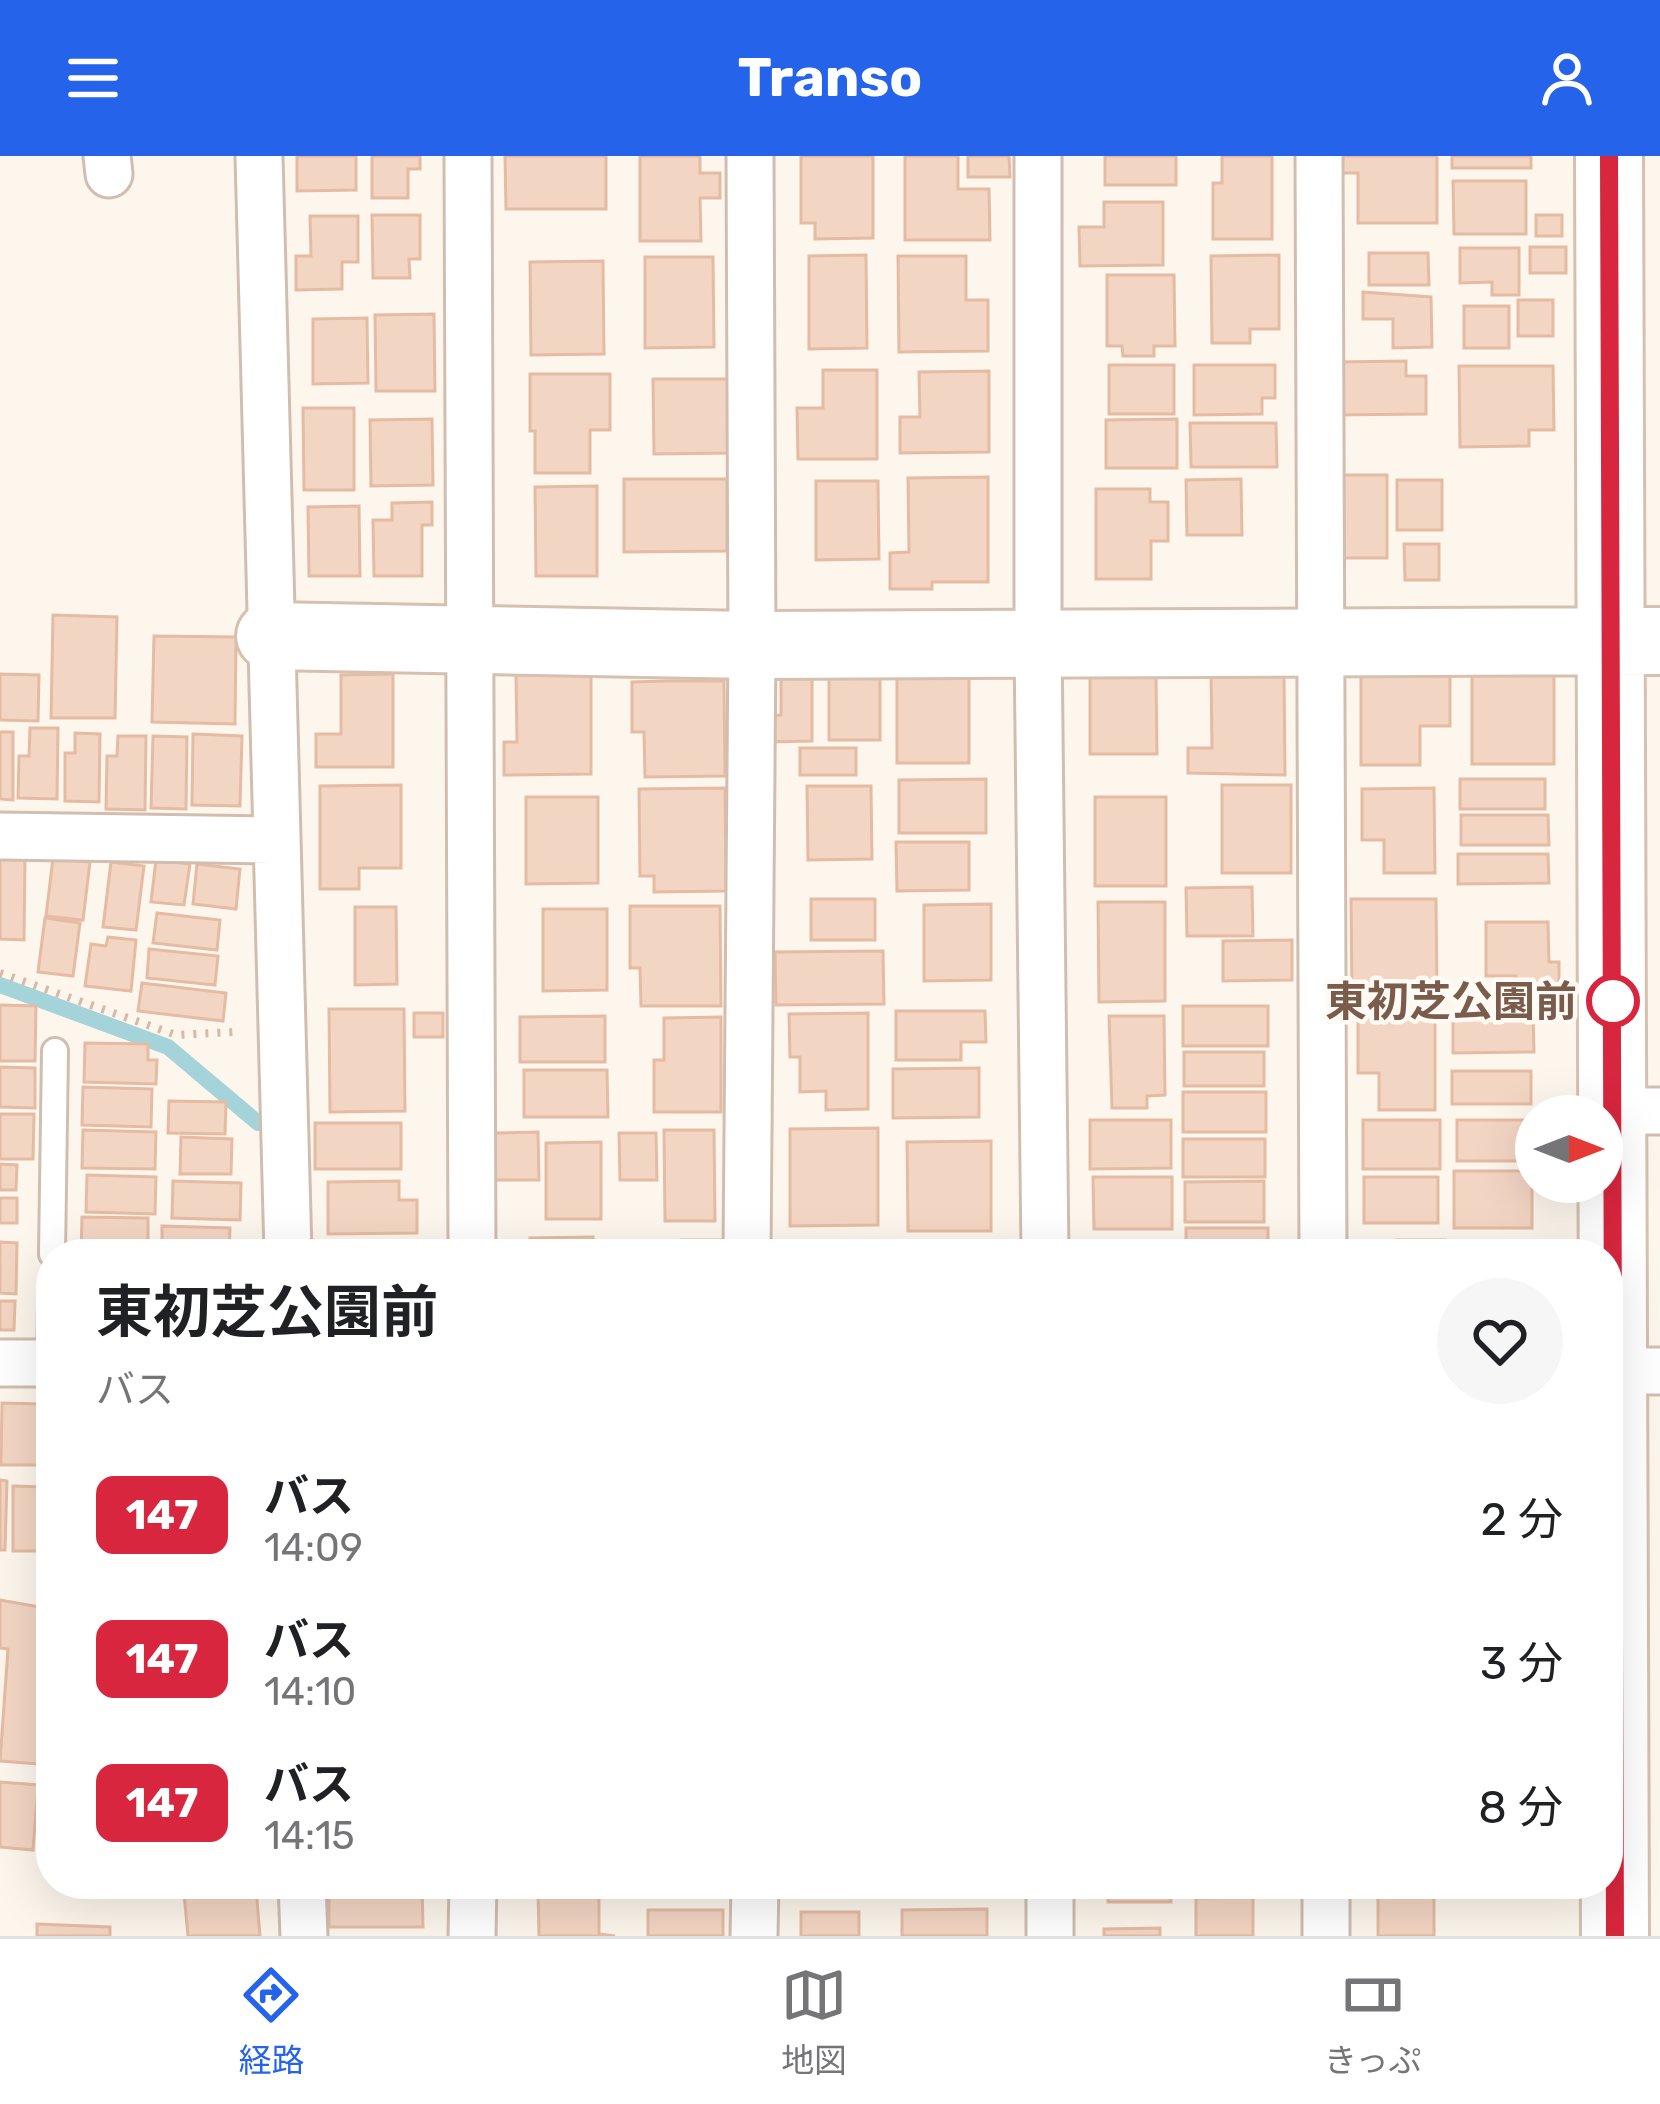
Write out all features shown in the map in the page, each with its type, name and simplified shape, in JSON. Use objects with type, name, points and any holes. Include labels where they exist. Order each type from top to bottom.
[{"type":"main road","points":[[1609,156],[1635,641],[1637,1111],[1623,1588]]},
{"type":"main road","points":[[270,636],[752,645],[1635,641]]},
{"type":"main road","points":[[1615,1936],[1616,1899]]},
{"type":"street","points":[[259,156],[287,1239]]},
{"type":"street","points":[[468,156],[472,1239]]},
{"type":"street","points":[[747,1239],[750,156]]},
{"type":"street","points":[[1038,156],[1045,1239]]},
{"type":"street","points":[[1319,156],[1324,1239]]},
{"type":"street","points":[[0,836],[274,840]]},
{"type":"street","points":[[0,1363],[36,1363]]},
{"type":"street","points":[[303,1899],[304,1936]]},
{"type":"street","points":[[472,1936],[473,1899]]},
{"type":"street","points":[[754,1936],[755,1899]]},
{"type":"street","points":[[1050,1899],[1050,1936]]},
{"type":"street","points":[[1326,1899],[1326,1936]]},
{"type":"lane","points":[[52,1239],[55,1051]]},
{"type":"path","points":[[0,973],[176,1035],[280,1029]]},
{"type":"building","points":[[297,156],[356,156],[356,190],[297,191]]},
{"type":"building","points":[[372,156],[420,156],[420,169],[408,169],[408,198],[372,198]]},
{"type":"building","points":[[505,156],[606,156],[606,209],[506,209]]},
{"type":"building","points":[[640,156],[700,156],[700,173],[720,173],[720,198],[700,198],[701,241],[640,241]]},
{"type":"building","points":[[801,156],[873,156],[873,238],[815,239],[815,223],[801,223]]},
{"type":"building","points":[[905,156],[958,156],[958,189],[989,189],[990,240],[905,240]]},
{"type":"building","points":[[968,156],[1009,156],[1010,177],[968,177]]},
{"type":"building","points":[[1105,156],[1176,156],[1176,185],[1105,185]]},
{"type":"building","points":[[1222,156],[1272,156],[1272,239],[1213,239],[1213,183],[1222,183]]},
{"type":"building","points":[[1342,156],[1437,156],[1437,223],[1358,223],[1358,173],[1342,173]]},
{"type":"building","points":[[1452,156],[1531,156],[1531,168],[1452,168]]},
{"type":"building","points":[[1453,181],[1526,181],[1526,234],[1454,234]]},
{"type":"building","points":[[1104,202],[1163,202],[1163,265],[1080,266],[1079,227],[1104,227]]},
{"type":"building","points":[[372,215],[420,215],[420,259],[409,259],[410,278],[373,278]]},
{"type":"building","points":[[1536,215],[1562,215],[1562,236],[1536,236]]},
{"type":"building","points":[[310,216],[358,216],[358,262],[342,262],[342,289],[296,290],[296,256],[311,256]]},
{"type":"building","points":[[1530,247],[1566,247],[1566,273],[1530,273]]},
{"type":"building","points":[[1460,248],[1519,248],[1519,295],[1492,295],[1492,282],[1460,283]]},
{"type":"building","points":[[1369,253],[1428,253],[1429,285],[1369,285]]},
{"type":"building","points":[[866,255],[867,348],[809,349],[809,256]]},
{"type":"building","points":[[1279,255],[1279,329],[1250,329],[1250,343],[1212,343],[1211,256]]},
{"type":"building","points":[[898,256],[966,256],[966,300],[988,300],[988,351],[899,352]]},
{"type":"building","points":[[645,257],[713,257],[714,347],[645,348]]},
{"type":"building","points":[[603,261],[604,354],[531,355],[530,262]]},
{"type":"building","points":[[1107,275],[1174,275],[1175,346],[1154,346],[1154,356],[1123,356],[1122,346],[1107,346]]},
{"type":"building","points":[[1363,292],[1431,297],[1432,347],[1393,348],[1393,319],[1363,319]]},
{"type":"building","points":[[1518,300],[1553,300],[1553,336],[1518,336]]},
{"type":"building","points":[[1464,306],[1509,306],[1509,348],[1464,348]]},
{"type":"building","points":[[434,314],[435,391],[376,391],[375,315]]},
{"type":"building","points":[[367,318],[368,383],[313,384],[313,319]]},
{"type":"building","points":[[1406,361],[1406,376],[1426,376],[1426,414],[1335,415],[1335,362]]},
{"type":"building","points":[[1109,365],[1174,365],[1174,414],[1109,414]]},
{"type":"building","points":[[1194,365],[1275,365],[1275,398],[1262,398],[1262,414],[1194,415]]},
{"type":"building","points":[[1459,366],[1553,366],[1554,430],[1529,430],[1529,446],[1460,447]]},
{"type":"building","points":[[823,370],[877,370],[877,459],[798,459],[797,408],[823,408]]},
{"type":"building","points":[[989,371],[989,452],[900,453],[900,417],[920,417],[919,372]]},
{"type":"building","points":[[530,374],[610,374],[610,430],[590,430],[590,473],[535,473]]},
{"type":"building","points":[[653,379],[729,379],[730,453],[654,454]]},
{"type":"building","points":[[303,408],[354,408],[354,490],[304,490]]},
{"type":"building","points":[[432,419],[433,485],[371,486],[370,420]]},
{"type":"building","points":[[1177,419],[1177,468],[1106,468],[1106,420]]},
{"type":"building","points":[[1190,423],[1276,423],[1277,467],[1191,467]]},
{"type":"building","points":[[1332,475],[1387,475],[1387,558],[1333,558]]},
{"type":"building","points":[[988,477],[988,582],[932,582],[932,589],[890,589],[890,553],[909,552],[908,478]]},
{"type":"building","points":[[624,479],[727,479],[727,551],[624,552]]},
{"type":"building","points":[[1241,479],[1242,535],[1187,535],[1186,480]]},
{"type":"building","points":[[1397,480],[1442,480],[1442,530],[1397,530]]},
{"type":"building","points":[[816,481],[878,481],[879,559],[816,560]]},
{"type":"building","points":[[597,486],[597,576],[536,576],[535,487]]},
{"type":"building","points":[[1096,489],[1150,489],[1150,502],[1168,502],[1168,541],[1151,541],[1151,579],[1096,579]]},
{"type":"building","points":[[432,502],[432,525],[422,525],[422,576],[374,576],[373,520],[392,520],[392,503]]},
{"type":"building","points":[[359,506],[360,576],[309,576],[308,507]]},
{"type":"building","points":[[1404,544],[1439,544],[1439,580],[1405,580]]},
{"type":"building","points":[[53,615],[117,617],[115,718],[51,718]]},
{"type":"building","points":[[154,636],[236,637],[235,724],[152,722]]},
{"type":"building","points":[[1361,663],[1450,663],[1450,726],[1420,726],[1420,765],[1361,765]]},
{"type":"building","points":[[969,667],[969,763],[897,763],[897,668]]},
{"type":"building","points":[[781,668],[812,668],[812,741],[768,742],[768,716],[781,715]]},
{"type":"building","points":[[1472,669],[1554,669],[1554,764],[1472,764]]},
{"type":"building","points":[[829,672],[880,672],[880,740],[829,740]]},
{"type":"building","points":[[0,674],[39,675],[38,721],[0,720]]},
{"type":"building","points":[[393,674],[393,767],[316,767],[316,734],[341,734],[341,675]]},
{"type":"building","points":[[591,674],[591,774],[504,775],[504,742],[517,742],[516,675]]},
{"type":"building","points":[[1211,674],[1284,674],[1285,775],[1188,773],[1188,748],[1212,748]]},
{"type":"building","points":[[1156,676],[1157,754],[1090,754],[1090,677]]},
{"type":"building","points":[[724,681],[725,776],[645,777],[644,732],[632,732],[632,682]]},
{"type":"building","points":[[30,728],[58,728],[57,799],[18,798],[19,756],[29,756]]},
{"type":"building","points":[[0,732],[13,732],[13,800],[0,799]]},
{"type":"building","points":[[75,733],[100,734],[99,802],[65,801],[65,753],[75,753]]},
{"type":"building","points":[[193,734],[242,736],[240,806],[192,805]]},
{"type":"building","points":[[118,736],[146,736],[145,810],[106,809],[107,756],[117,756]]},
{"type":"building","points":[[153,736],[187,737],[186,809],[151,808]]},
{"type":"building","points":[[800,748],[856,748],[856,775],[800,775]]},
{"type":"building","points":[[986,779],[986,833],[899,833],[899,780]]},
{"type":"building","points":[[1460,779],[1545,779],[1545,809],[1460,809]]},
{"type":"building","points":[[401,785],[401,868],[359,868],[359,889],[320,889],[320,786]]},
{"type":"building","points":[[1222,785],[1291,785],[1291,873],[1222,873]]},
{"type":"building","points":[[807,786],[871,786],[872,859],[808,860]]},
{"type":"building","points":[[725,788],[726,891],[654,892],[654,876],[640,876],[639,789]]},
{"type":"building","points":[[1434,788],[1435,873],[1384,873],[1384,840],[1362,840],[1362,789]]},
{"type":"building","points":[[526,797],[598,797],[598,883],[526,884]]},
{"type":"building","points":[[1095,797],[1166,797],[1166,886],[1095,886]]},
{"type":"building","points":[[1461,815],[1548,815],[1549,845],[1461,845]]},
{"type":"building","points":[[896,842],[969,842],[969,890],[897,891]]},
{"type":"building","points":[[1458,854],[1548,854],[1549,883],[1458,884]]},
{"type":"building","points":[[0,857],[25,857],[24,940],[0,939]]},
{"type":"building","points":[[53,858],[90,862],[83,920],[46,916]]},
{"type":"building","points":[[156,860],[190,864],[184,905],[151,902]]},
{"type":"building","points":[[111,862],[144,866],[136,930],[103,927]]},
{"type":"building","points":[[197,864],[240,869],[236,909],[193,904]]},
{"type":"building","points":[[1252,887],[1253,936],[1187,936],[1186,888]]},
{"type":"building","points":[[811,899],[875,899],[875,940],[811,940]]},
{"type":"building","points":[[1351,899],[1436,899],[1437,993],[1352,994]]},
{"type":"building","points":[[1098,902],[1165,902],[1165,1001],[1099,1002]]},
{"type":"building","points":[[991,904],[991,980],[924,981],[924,905]]},
{"type":"building","points":[[630,906],[720,906],[721,1006],[641,1006],[640,968],[630,968]]},
{"type":"building","points":[[355,907],[396,907],[397,984],[355,985]]},
{"type":"building","points":[[543,909],[607,909],[607,990],[543,991]]},
{"type":"building","points":[[157,913],[220,920],[217,950],[153,943]]},
{"type":"building","points":[[45,918],[80,923],[73,976],[38,972]]},
{"type":"building","points":[[1486,922],[1548,922],[1549,962],[1559,962],[1559,997],[1516,997],[1516,976],[1486,976]]},
{"type":"building","points":[[108,937],[136,940],[131,991],[85,986],[91,944],[106,946]]},
{"type":"building","points":[[1292,940],[1292,980],[1223,981],[1223,941]]},
{"type":"building","points":[[149,949],[218,956],[215,985],[147,978]]},
{"type":"building","points":[[883,951],[884,1004],[776,1005],[775,952]]},
{"type":"building","points":[[142,983],[226,993],[223,1021],[138,1011]]},
{"type":"building","points":[[0,1005],[36,1006],[35,1061],[0,1061]]},
{"type":"building","points":[[1183,1006],[1268,1006],[1268,1046],[1183,1046]]},
{"type":"building","points":[[329,1009],[404,1009],[405,1111],[330,1112]]},
{"type":"building","points":[[896,1011],[985,1011],[986,1042],[961,1042],[961,1060],[896,1060]]},
{"type":"building","points":[[414,1013],[443,1013],[443,1037],[414,1037]]},
{"type":"building","points":[[868,1013],[868,1109],[826,1110],[826,1091],[800,1092],[800,1057],[790,1057],[789,1014]]},
{"type":"building","points":[[1358,1013],[1435,1013],[1435,1110],[1379,1110],[1379,1073],[1358,1073]]},
{"type":"building","points":[[605,1016],[605,1062],[520,1062],[520,1017]]},
{"type":"building","points":[[1109,1016],[1164,1016],[1165,1095],[1147,1096],[1147,1108],[1112,1108]]},
{"type":"building","points":[[1453,1016],[1533,1016],[1534,1052],[1453,1053]]},
{"type":"building","points":[[721,1017],[721,1112],[654,1112],[654,1060],[664,1060],[664,1018]]},
{"type":"building","points":[[85,1043],[148,1044],[148,1060],[157,1060],[156,1084],[84,1082]]},
{"type":"building","points":[[1184,1052],[1264,1052],[1264,1086],[1184,1086]]},
{"type":"building","points":[[0,1067],[35,1068],[35,1108],[0,1107]]},
{"type":"building","points":[[979,1068],[979,1117],[893,1118],[893,1069]]},
{"type":"building","points":[[524,1070],[607,1070],[608,1117],[524,1117]]},
{"type":"building","points":[[1452,1071],[1531,1071],[1531,1095],[1515,1095],[1515,1104],[1452,1104]]},
{"type":"building","points":[[83,1087],[152,1089],[151,1127],[82,1125]]},
{"type":"building","points":[[1183,1092],[1266,1092],[1266,1132],[1183,1132]]},
{"type":"building","points":[[169,1101],[226,1102],[225,1134],[168,1133]]},
{"type":"building","points":[[0,1114],[34,1114],[33,1159],[0,1159]]},
{"type":"building","points":[[1090,1120],[1171,1120],[1171,1168],[1090,1169]]},
{"type":"building","points":[[1363,1120],[1440,1120],[1440,1169],[1363,1169]]},
{"type":"building","points":[[1457,1120],[1515,1120],[1515,1161],[1457,1161]]},
{"type":"building","points":[[315,1123],[401,1123],[401,1169],[315,1169]]},
{"type":"building","points":[[878,1128],[878,1225],[790,1226],[790,1129]]},
{"type":"building","points":[[83,1130],[156,1132],[155,1169],[82,1168]]},
{"type":"building","points":[[664,1130],[714,1130],[715,1221],[665,1221]]},
{"type":"building","points":[[538,1132],[539,1180],[494,1180],[494,1133]]},
{"type":"building","points":[[619,1133],[656,1133],[657,1180],[620,1180]]},
{"type":"building","points":[[181,1137],[232,1139],[231,1174],[180,1174]]},
{"type":"building","points":[[1183,1139],[1265,1139],[1265,1177],[1183,1177]]},
{"type":"building","points":[[991,1141],[991,1231],[908,1231],[907,1142]]},
{"type":"building","points":[[601,1142],[601,1219],[546,1219],[546,1143]]},
{"type":"building","points":[[0,1164],[17,1165],[16,1190],[0,1190]]},
{"type":"building","points":[[1454,1171],[1515,1171],[1515,1203],[1532,1203],[1532,1228],[1454,1228]]},
{"type":"building","points":[[87,1175],[156,1177],[155,1214],[86,1212]]},
{"type":"building","points":[[1093,1177],[1172,1177],[1172,1229],[1094,1229]]},
{"type":"building","points":[[1364,1177],[1438,1177],[1438,1223],[1364,1223]]},
{"type":"building","points":[[173,1181],[241,1183],[240,1220],[172,1218]]},
{"type":"building","points":[[399,1181],[399,1200],[417,1200],[417,1233],[328,1234],[328,1182]]},
{"type":"building","points":[[1264,1181],[1264,1222],[1185,1222],[1185,1182]]},
{"type":"building","points":[[0,1198],[17,1198],[17,1223],[0,1223]]},
{"type":"building","points":[[82,1217],[148,1218],[148,1239],[81,1239]]},
{"type":"building","points":[[162,1226],[230,1228],[230,1239],[162,1239]]},
{"type":"building","points":[[1186,1228],[1268,1228],[1268,1239],[1186,1239]]},
{"type":"building","points":[[593,1237],[593,1239],[530,1239]]},
{"type":"building","points":[[0,1242],[17,1243],[16,1294],[0,1293]]},
{"type":"building","points":[[0,1301],[15,1301],[14,1330],[0,1330]]},
{"type":"building","points":[[2,1403],[36,1404],[36,1465],[1,1465]]},
{"type":"building","points":[[0,1480],[7,1481],[5,1550],[0,1550]]},
{"type":"building","points":[[13,1486],[36,1487],[36,1551],[13,1551]]},
{"type":"building","points":[[0,1600],[36,1606],[36,1764],[0,1761],[8,1649],[0,1648]]},
{"type":"building","points":[[0,1782],[36,1785],[33,1850],[0,1847]]},
{"type":"building","points":[[184,1899],[257,1899],[260,1936],[188,1936]]},
{"type":"building","points":[[329,1899],[422,1899],[423,1927],[329,1927]]},
{"type":"building","points":[[538,1899],[599,1899],[599,1934],[615,1936],[539,1936]]},
{"type":"building","points":[[1171,1899],[1171,1902],[1108,1902]]},
{"type":"building","points":[[1196,1899],[1253,1899],[1253,1936],[1196,1936]]},
{"type":"building","points":[[1378,1899],[1434,1899],[1434,1936],[1378,1936]]},
{"type":"building","points":[[987,1909],[987,1936],[902,1936],[902,1910]]},
{"type":"building","points":[[648,1910],[723,1910],[723,1936],[648,1936]]},
{"type":"building","points":[[801,1912],[859,1912],[859,1936],[801,1936]]},
{"type":"building","points":[[37,1924],[110,1927],[110,1936],[37,1936]]},
{"type":"building","points":[[1160,1928],[1160,1936],[1104,1936],[1104,1929]]},
{"type":"waterway","points":[[0,985],[168,1047],[258,1123]]},
{"type":"bus line","name":"147","points":[[1609,156],[1615,1239]]},
{"type":"bus line","name":"147","points":[[1615,1899],[1615,1936]]},
{"type":"place","name":"東初芝公園前","points":[[1613,1001]]}]
